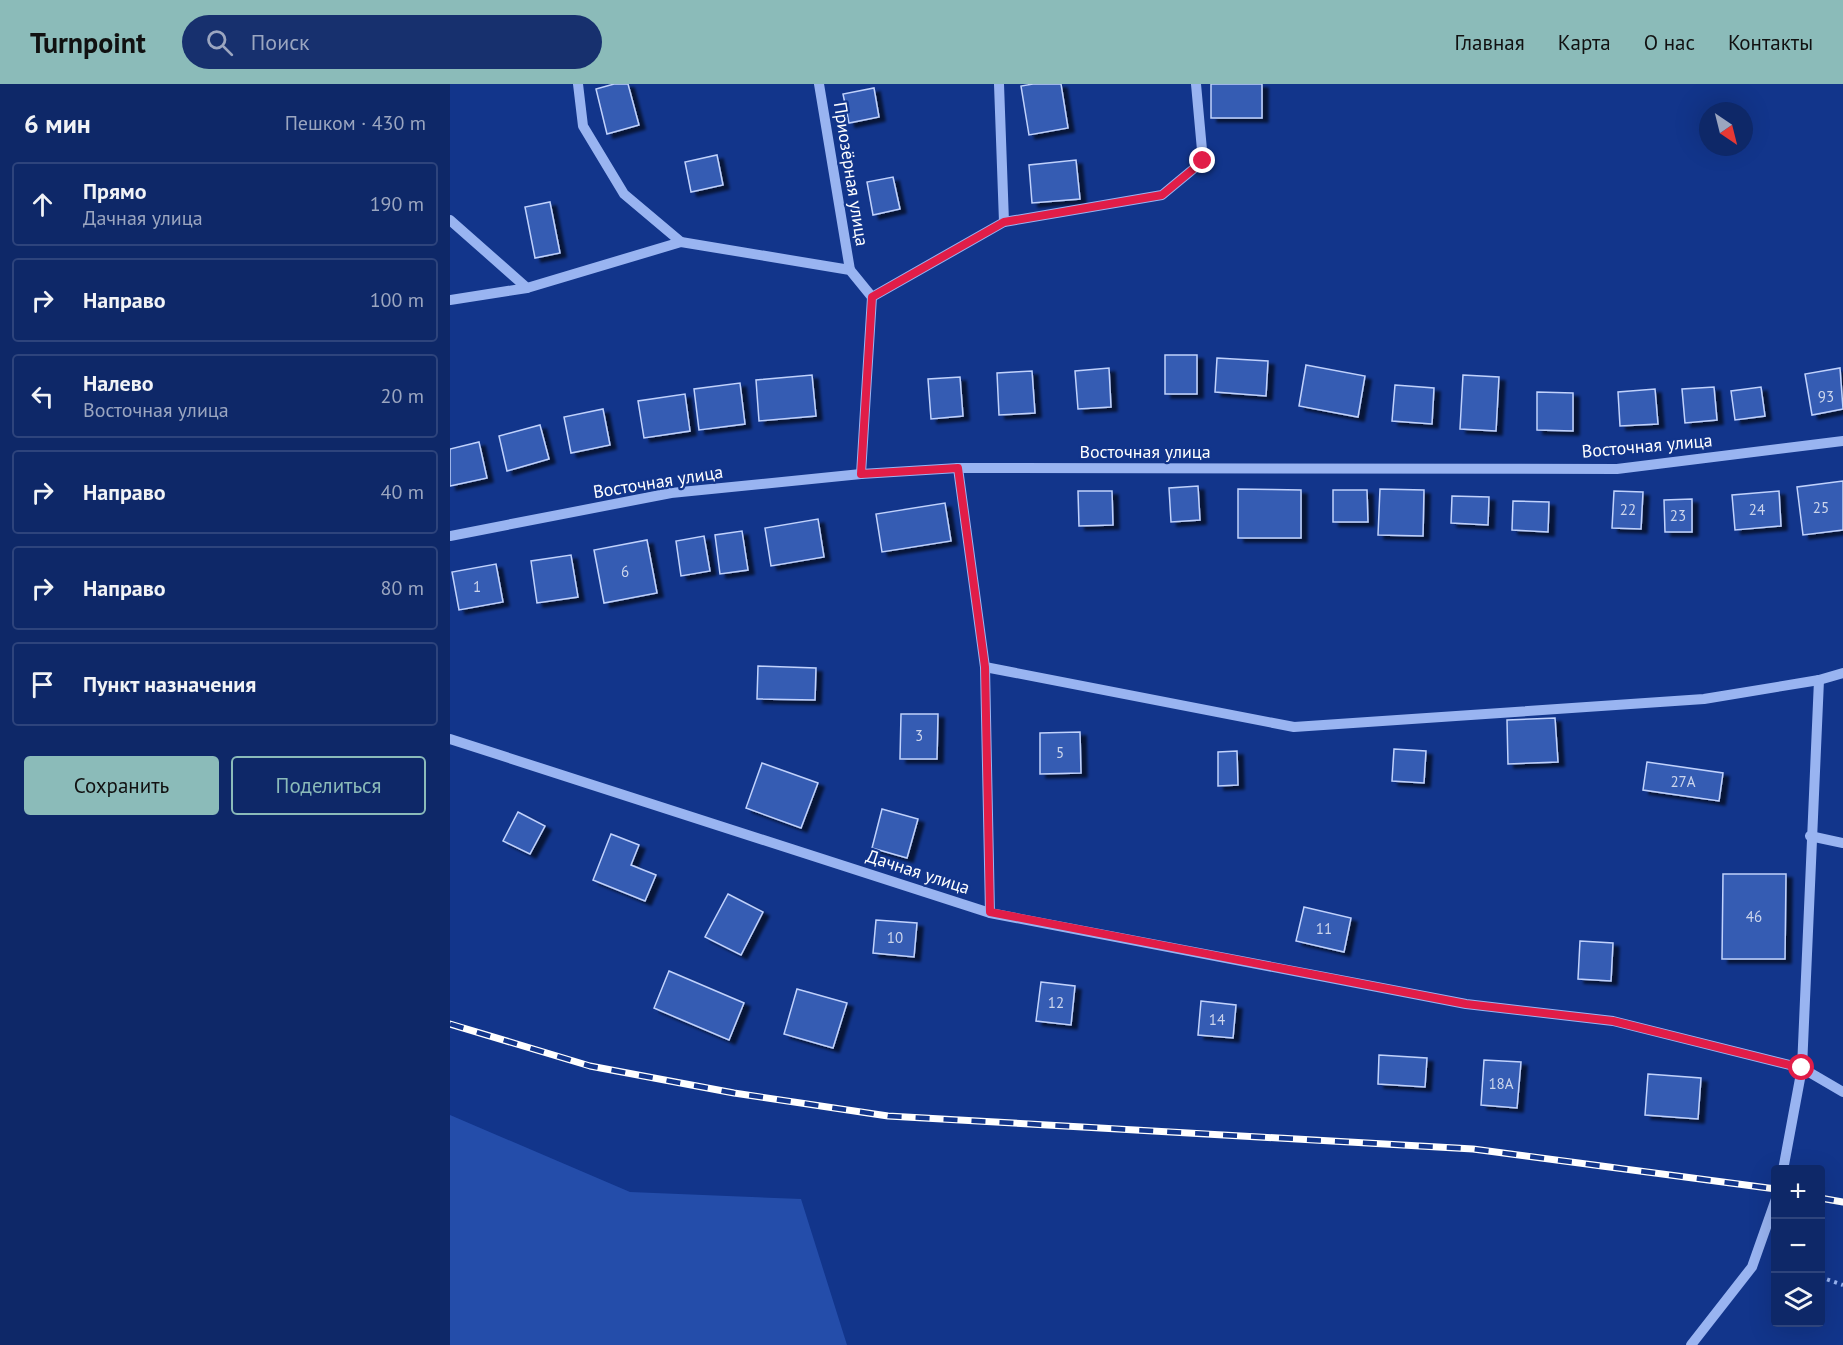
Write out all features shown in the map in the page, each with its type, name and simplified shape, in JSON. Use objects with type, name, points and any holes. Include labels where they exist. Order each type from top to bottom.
[{"type":"street","points":[[578,84],[583,126],[624,194],[681,242]]},
{"type":"street","name":"Приозёрная улица","points":[[819,84],[850,270]]},
{"type":"street","points":[[999,84],[1004,222]]},
{"type":"street","points":[[872,297],[1004,222],[1162,195],[1203,161],[1196,84]]},
{"type":"street","points":[[450,220],[527,288]]},
{"type":"street","points":[[450,300],[527,288],[681,242],[850,270],[872,297],[861,474]]},
{"type":"street","name":"Восточная улица","points":[[450,536],[671,494],[861,474],[958,468],[1617,469],[1843,441]]},
{"type":"street","points":[[958,468],[985,667],[990,912]]},
{"type":"street","points":[[985,667],[1294,727],[1704,699],[1819,680],[1843,673]]},
{"type":"street","points":[[1784,1165],[1802,1068],[1810,836],[1819,680]]},
{"type":"street","name":"Дачная улица","points":[[450,739],[990,912],[1466,1004],[1613,1021],[1802,1068],[1843,1092]]},
{"type":"street","points":[[1810,836],[1843,843]]},
{"type":"street","points":[[1691,1345],[1752,1267],[1771,1213]]},
{"type":"path","points":[[1825,1279],[1843,1286]]},
{"type":"shaded area","points":[[450,1115],[630,1192],[801,1199],[847,1345],[450,1345]]},
{"type":"building","points":[[614,84],[628,84],[639,125],[607,134],[596,89]]},
{"type":"building","points":[[1061,84],[1068,128],[1029,135],[1021,86]]},
{"type":"building","points":[[1211,84],[1262,84],[1262,118],[1211,118]]},
{"type":"building","points":[[874,88],[879,117],[849,123],[843,94]]},
{"type":"building","points":[[717,155],[723,185],[691,192],[685,162]]},
{"type":"building","points":[[1076,160],[1080,199],[1032,203],[1029,165]]},
{"type":"building","points":[[893,177],[900,209],[873,215],[867,182]]},
{"type":"building","points":[[550,202],[560,253],[535,258],[525,207]]},
{"type":"building","points":[[1165,355],[1197,355],[1197,394],[1165,394]]},
{"type":"building","points":[[1217,358],[1268,361],[1266,396],[1215,392]]},
{"type":"building","points":[[1306,365],[1365,376],[1358,417],[1299,406]]},
{"type":"building","points":[[1109,368],[1111,407],[1078,409],[1075,371]]},
{"type":"building","points":[[1840,368],[1843,409],[1812,415],[1805,374]]},
{"type":"building","points":[[1032,371],[1035,413],[999,415],[997,373]]},
{"type":"building","points":[[812,375],[816,416],[759,421],[756,380]]},
{"type":"building","points":[[1463,375],[1499,377],[1496,431],[1460,429]]},
{"type":"building","points":[[960,377],[963,416],[931,419],[928,379]]},
{"type":"building","points":[[740,383],[745,424],[699,430],[694,389]]},
{"type":"building","points":[[1395,385],[1434,388],[1432,424],[1392,421]]},
{"type":"building","points":[[1714,387],[1717,420],[1685,423],[1682,389]]},
{"type":"building","points":[[1761,387],[1765,416],[1735,420],[1731,391]]},
{"type":"building","points":[[1655,389],[1658,424],[1620,426],[1618,392]]},
{"type":"building","points":[[1537,392],[1573,393],[1573,431],[1537,430]]},
{"type":"building","points":[[685,394],[690,431],[644,438],[638,401]]},
{"type":"building","points":[[603,409],[610,445],[571,453],[564,417]]},
{"type":"building","points":[[540,425],[549,459],[507,471],[499,436]]},
{"type":"building","points":[[479,442],[487,478],[450,486],[450,449]]},
{"type":"building","points":[[1843,481],[1843,530],[1803,535],[1797,487]]},
{"type":"building","points":[[1198,486],[1200,520],[1171,522],[1169,488]]},
{"type":"building","points":[[1238,489],[1301,490],[1301,538],[1238,538]]},
{"type":"building","points":[[1380,489],[1424,490],[1423,536],[1378,535]]},
{"type":"building","points":[[1333,490],[1367,490],[1368,522],[1333,522]]},
{"type":"building","points":[[1078,491],[1112,491],[1113,525],[1079,526]]},
{"type":"building","points":[[1614,491],[1643,492],[1641,529],[1612,528]]},
{"type":"building","points":[[1779,491],[1781,526],[1735,530],[1732,495]]},
{"type":"building","points":[[1452,496],[1489,497],[1488,525],[1451,523]]},
{"type":"building","points":[[1692,499],[1692,532],[1665,532],[1664,500]]},
{"type":"building","points":[[1513,501],[1549,502],[1548,532],[1512,530]]},
{"type":"building","points":[[945,503],[951,541],[882,552],[876,514]]},
{"type":"building","points":[[818,519],[824,557],[771,566],[765,528]]},
{"type":"building","points":[[742,531],[748,570],[720,574],[715,535]]},
{"type":"building","points":[[704,536],[710,571],[681,576],[676,541]]},
{"type":"building","points":[[647,540],[657,593],[604,603],[594,550]]},
{"type":"building","points":[[571,555],[578,597],[537,603],[531,561]]},
{"type":"building","points":[[496,564],[503,602],[459,610],[452,572]]},
{"type":"building","points":[[758,666],[816,668],[815,700],[757,699]]},
{"type":"building","points":[[901,714],[938,714],[937,759],[900,759]]},
{"type":"building","points":[[1555,718],[1558,762],[1508,764],[1507,720]]},
{"type":"building","points":[[1080,732],[1081,773],[1040,774],[1040,733]]},
{"type":"building","points":[[1394,749],[1426,751],[1424,783],[1392,781]]},
{"type":"building","points":[[1237,751],[1238,785],[1218,786],[1218,752]]},
{"type":"building","points":[[1647,762],[1723,773],[1719,801],[1643,790]]},
{"type":"building","points":[[762,763],[818,783],[801,828],[746,808]]},
{"type":"building","points":[[882,809],[918,819],[907,858],[872,848]]},
{"type":"building","points":[[518,812],[545,826],[530,854],[503,841]]},
{"type":"building","points":[[611,834],[639,845],[631,865],[656,875],[645,901],[593,880]]},
{"type":"building","points":[[1723,874],[1786,874],[1785,959],[1722,959]]},
{"type":"building","points":[[728,894],[763,912],[741,955],[705,937]]},
{"type":"building","points":[[1304,907],[1351,918],[1344,952],[1296,941]]},
{"type":"building","points":[[876,920],[917,923],[914,957],[873,953]]},
{"type":"building","points":[[1580,941],[1613,943],[1611,981],[1578,979]]},
{"type":"building","points":[[669,971],[744,1003],[729,1040],[654,1008]]},
{"type":"building","points":[[1041,982],[1075,986],[1071,1025],[1036,1021]]},
{"type":"building","points":[[797,989],[847,1003],[833,1048],[784,1034]]},
{"type":"building","points":[[1201,1001],[1236,1005],[1233,1038],[1198,1035]]},
{"type":"building","points":[[1379,1055],[1427,1058],[1425,1087],[1378,1084]]},
{"type":"building","points":[[1484,1060],[1521,1062],[1517,1108],[1481,1105]]},
{"type":"building","points":[[1648,1074],[1701,1078],[1698,1119],[1645,1115]]},
{"type":"railway","points":[[450,1024],[590,1066],[734,1093],[888,1116],[1473,1149],[1771,1188]]},
{"type":"railway","points":[[1825,1199],[1843,1202]]},
{"type":"route","points":[[1203,161],[1162,195],[1004,222],[872,297],[861,474],[958,468],[985,667],[990,912],[1466,1004],[1613,1021],[1802,1068]]}]
